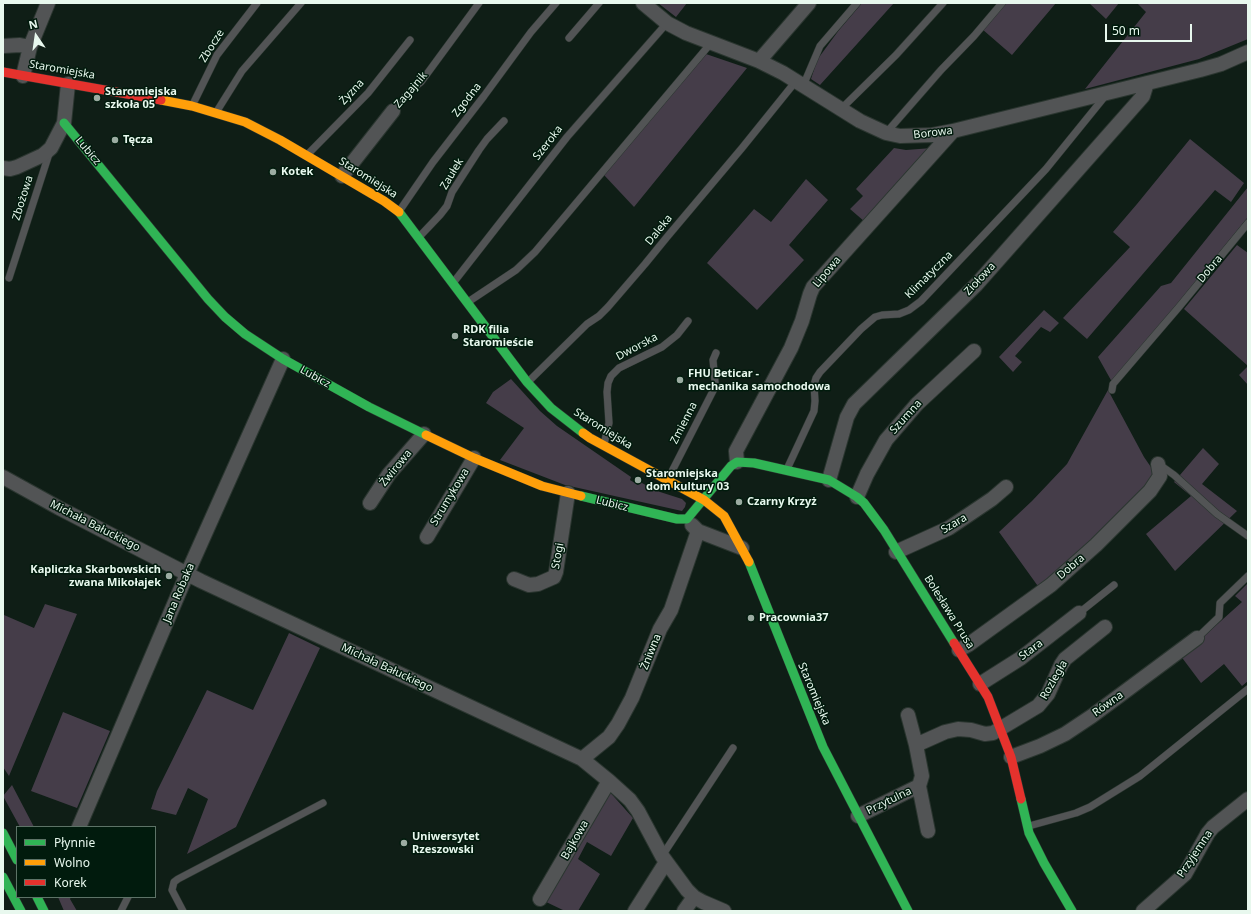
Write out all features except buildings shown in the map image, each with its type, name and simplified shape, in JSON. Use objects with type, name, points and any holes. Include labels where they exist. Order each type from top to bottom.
[{"type":"street","points":[[23,76],[30,47],[48,3]]},
{"type":"street","name":"Borowa","points":[[643,3],[667,23],[711,43],[759,61],[800,83],[840,110],[860,121],[886,133],[914,136],[932,135],[953,131],[1147,83],[1208,67],[1248,52]]},
{"type":"street","points":[[759,61],[809,3]]},
{"type":"street","points":[[3,46],[20,45],[30,47]]},
{"type":"street","name":"Staromiejska","points":[[3,72],[192,106],[245,122],[280,140],[384,200],[399,212],[527,382],[551,408],[568,423],[590,438],[668,479],[704,500],[724,516],[732,526],[820,740],[908,911]]},
{"type":"street","name":"Ziołowa","points":[[829,480],[847,417],[854,404],[976,285],[1143,96],[1147,83]]},
{"type":"street","points":[[3,168],[10,169],[17,167],[43,155],[51,148],[64,123],[68,84]]},
{"type":"street","name":"Zagajnik","points":[[342,176],[394,111]]},
{"type":"street","name":"Lubicz","points":[[64,123],[217,308],[245,334],[283,359],[369,407],[424,434],[474,458],[542,486],[677,519],[687,519]]},
{"type":"street","name":"Lipowa","points":[[737,462],[736,451],[791,348],[813,287],[953,131]]},
{"type":"street","name":"Szumna","points":[[857,498],[867,474],[886,440],[917,404],[974,351]]},
{"type":"street","name":"Jana Robaka","points":[[79,826],[187,574],[283,359]]},
{"type":"street","name":"Żwirowa","points":[[370,503],[389,474],[424,434]]},
{"type":"street","name":"Strumykowa","points":[[427,536],[474,458]]},
{"type":"street","points":[[737,462],[730,466],[704,500],[687,519],[698,531],[742,548]]},
{"type":"street","name":"Bolesława Prusa","points":[[737,462],[754,463],[829,480],[864,503],[877,520],[988,697],[1011,757],[1027,827],[1044,863],[1072,911]]},
{"type":"street","name":"Dobra","points":[[959,650],[1051,585],[1091,550],[1150,491],[1160,476],[1158,464]]},
{"type":"street","name":"Michała Bałuckiego","points":[[3,477],[59,508],[187,574],[582,759],[620,790],[638,811],[664,859],[694,897],[724,911]]},
{"type":"street","name":"Szara","points":[[896,552],[949,528],[992,499],[1006,487]]},
{"type":"street","name":"Stogi","points":[[514,579],[528,584],[538,584],[554,576],[556,572],[568,492]]},
{"type":"street","name":"Żniwna","points":[[582,759],[609,737],[632,698],[660,629],[671,610],[698,531]]},
{"type":"street","name":"Stara","points":[[980,684],[1021,658],[1079,613]]},
{"type":"street","name":"Rozległa","points":[[1001,728],[1038,706],[1044,700],[1065,659],[1105,627]]},
{"type":"street","name":"Równa","points":[[1011,757],[1066,734],[1197,638]]},
{"type":"street","name":"Przytulna","points":[[908,715],[922,776],[919,786],[928,831]]},
{"type":"street","points":[[916,745],[945,732],[958,729],[971,730],[985,734],[993,733],[1001,728]]},
{"type":"street","name":"Bajkowa","points":[[540,899],[609,781]]},
{"type":"street","name":"Przytulna","points":[[858,816],[919,786]]},
{"type":"street","name":"Przyjemna","points":[[1142,911],[1185,874],[1208,833],[1213,827],[1248,798]]},
{"type":"street","points":[[3,833],[16,858]]},
{"type":"street","points":[[635,911],[664,859]]},
{"type":"street","points":[[3,877],[21,911]]},
{"type":"street","points":[[684,911],[694,897]]},
{"type":"street","points":[[38,898],[44,911]]},
{"type":"lane","name":"Zbocze","points":[[192,106],[217,55],[257,3]]},
{"type":"lane","points":[[216,113],[242,71],[301,3]]},
{"type":"lane","name":"Zagajnik","points":[[394,111],[411,90],[421,82],[479,3]]},
{"type":"lane","name":"Zgodna","points":[[399,212],[433,162],[531,32],[556,3]]},
{"type":"lane","points":[[569,38],[599,3]]},
{"type":"lane","name":"Daleka","points":[[527,382],[587,324],[599,316],[608,307],[742,148],[800,83],[820,46],[856,3]]},
{"type":"lane","points":[[840,110],[896,55],[943,3]]},
{"type":"lane","points":[[886,133],[1002,3]]},
{"type":"lane","name":"Szeroka","points":[[453,283],[567,137],[667,23]]},
{"type":"lane","name":"Żyzna","points":[[307,156],[368,93],[410,40]]},
{"type":"lane","points":[[468,303],[516,270],[535,252],[711,43]]},
{"type":"lane","name":"Klimatyczna","points":[[786,470],[814,411],[814,385],[820,372],[861,329],[875,317],[904,312],[921,301],[1046,169],[1109,92]]},
{"type":"lane","name":"Zaułek","points":[[419,238],[447,206],[452,192],[479,150],[504,121]]},
{"type":"lane","name":"Zbożowa","points":[[9,278],[51,148]]},
{"type":"lane","name":"Dobra","points":[[1112,390],[1113,384],[1248,223]]},
{"type":"lane","name":"Dworska","points":[[604,445],[609,423],[607,392],[608,382],[611,376],[624,365],[662,347],[677,335],[688,321]]},
{"type":"lane","name":"Zmienna","points":[[668,479],[714,389],[715,382],[713,360],[716,353]]},
{"type":"lane","points":[[1158,464],[1174,475],[1216,514],[1248,536]]},
{"type":"lane","points":[[1197,638],[1219,617],[1220,603],[1248,576]]},
{"type":"lane","points":[[1079,613],[1114,585]]},
{"type":"lane","points":[[1027,827],[1076,813],[1090,807],[1140,776],[1248,689]]},
{"type":"lane","points":[[664,859],[733,748]]},
{"type":"lane","points":[[183,911],[172,890],[174,882],[322,803]]},
{"type":"lane","points":[[121,911],[128,898]]},
{"type":"shaded area","points":[[658,3],[687,3],[676,17]]},
{"type":"shaded area","points":[[862,3],[894,3],[820,85],[811,79],[817,60],[839,30]]},
{"type":"shaded area","points":[[1006,3],[1056,3],[1012,55],[982,29]]},
{"type":"shaded area","points":[[1089,3],[1119,3],[1106,19]]},
{"type":"shaded area","points":[[1137,3],[1248,3],[1248,39],[1199,59],[1085,89],[1146,12]]},
{"type":"shaded area","points":[[706,54],[747,68],[634,207],[604,175]]},
{"type":"shaded area","points":[[1190,139],[1244,183],[1231,202],[1215,190],[1087,339],[1063,318],[1130,247],[1113,232]]},
{"type":"shaded area","points":[[894,148],[906,150],[932,148],[865,222],[850,209],[863,196],[856,189]]},
{"type":"shaded area","points":[[806,179],[828,200],[789,245],[804,260],[757,310],[707,263],[754,209],[771,222]]},
{"type":"shaded area","points":[[1248,187],[1248,217],[1176,307],[1112,382],[1098,357],[1161,286],[1171,283]]},
{"type":"shaded area","points":[[1237,245],[1248,253],[1248,366],[1184,309]]},
{"type":"shaded area","points":[[1044,310],[1059,323],[1050,332],[1041,327],[1015,356],[1022,362],[1013,372],[999,357]]},
{"type":"shaded area","points":[[1248,366],[1248,385],[1239,375]]},
{"type":"shaded area","points":[[511,379],[540,411],[557,426],[631,477],[630,480],[638,485],[640,482],[657,491],[682,499],[686,503],[682,511],[565,485],[500,460],[524,428],[486,403],[493,392]]},
{"type":"shaded area","points":[[1108,390],[1144,457],[1155,473],[1148,488],[1040,589],[999,532],[1032,501],[1067,464]]},
{"type":"shaded area","points":[[1203,448],[1219,464],[1202,484],[1237,511],[1175,571],[1146,534],[1191,496],[1174,482]]},
{"type":"shaded area","points":[[1248,583],[1248,681],[1242,686],[1224,664],[1201,683],[1180,655],[1203,637],[1242,602],[1235,596]]},
{"type":"shaded area","points":[[45,604],[77,614],[9,776],[3,767],[3,616],[4,615],[34,628]]},
{"type":"shaded area","points":[[289,633],[320,648],[236,827],[187,854],[208,799],[188,788],[176,815],[151,809],[157,791],[207,690],[253,710]]},
{"type":"shaded area","points":[[63,712],[110,731],[77,808],[31,791]]},
{"type":"shaded area","points":[[12,785],[33,826],[19,826],[3,796]]},
{"type":"shaded area","points":[[608,790],[633,818],[611,856],[587,842],[578,859],[600,874],[578,911],[565,911],[544,901]]},
{"type":"shaded area","points":[[58,898],[70,898],[77,911],[64,911]]},
{"type":"traffic: fast","points":[[64,123],[208,299],[225,317],[245,334],[283,359],[369,407],[426,435]]},
{"type":"traffic: fast","points":[[399,212],[527,382],[551,408],[583,433]]},
{"type":"traffic: fast","points":[[581,496],[677,519],[687,519],[731,466],[737,462],[754,463],[829,480],[864,503],[884,530],[954,643]]},
{"type":"traffic: fast","points":[[749,562],[823,747],[908,911]]},
{"type":"traffic: fast","points":[[1021,799],[1029,833],[1044,863],[1072,911]]},
{"type":"traffic: fast","points":[[3,833],[16,858]]},
{"type":"traffic: fast","points":[[3,877],[21,911]]},
{"type":"traffic: fast","points":[[38,898],[44,911]]},
{"type":"traffic: slow","points":[[161,100],[192,106],[245,122],[280,140],[384,201],[399,212]]},
{"type":"traffic: slow","points":[[583,433],[704,500],[724,516],[749,562]]},
{"type":"traffic: slow","points":[[426,435],[474,458],[542,486],[581,496]]},
{"type":"traffic: jam","points":[[3,72],[161,100]]},
{"type":"traffic: jam","points":[[954,643],[988,697],[1011,757],[1021,799]]},
{"type":"place","name":"Staromiejska szkoła 05","points":[[97,98]]},
{"type":"place","name":"Tęcza","points":[[115,140]]},
{"type":"place","name":"Kotek","points":[[273,172]]},
{"type":"place","name":"RDK filia Staromieście","points":[[455,336]]},
{"type":"place","name":"FHU Beticar - mechanika samochodowa","points":[[680,380]]},
{"type":"place","name":"Staromiejska dom kultury 03","points":[[638,480]]},
{"type":"place","name":"Czarny Krzyż","points":[[739,502]]},
{"type":"place","name":"Kapliczka Skarbowskich zwana Mikołajek","points":[[169,576]]},
{"type":"place","name":"Pracownia37","points":[[751,618]]},
{"type":"place","name":"Uniwersytet Rzeszowski","points":[[404,843]]}]
